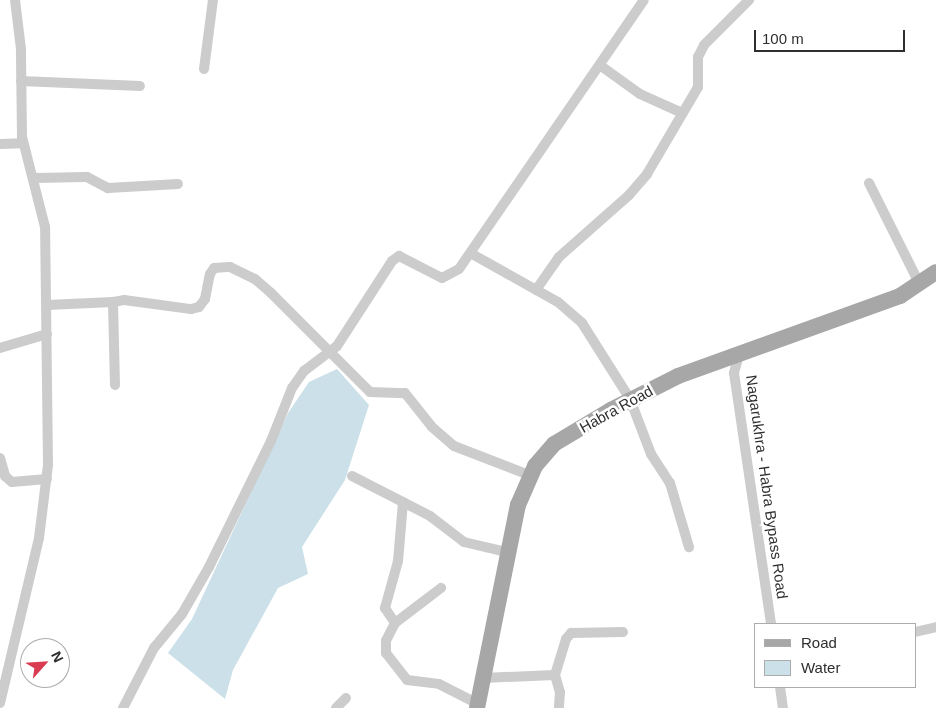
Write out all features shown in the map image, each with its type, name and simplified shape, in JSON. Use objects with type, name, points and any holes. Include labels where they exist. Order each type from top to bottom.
[{"type":"main road","name":"Habra Road","points":[[478,706],[506,552],[518,505],[530,475],[554,444],[630,400],[678,376],[900,296],[936,272]]},
{"type":"street","points":[[0,703],[39,538],[47,479],[45,227],[34,178],[23,143],[15,0]]},
{"type":"street","points":[[204,69],[213,0]]},
{"type":"street","points":[[123,708],[154,648],[182,614],[209,567],[271,441],[292,388],[310,365],[336,346],[392,261],[399,256],[442,278],[454,272],[472,254],[644,0]]},
{"type":"street","points":[[536,290],[560,257],[630,195],[647,174],[698,87],[698,57],[704,45],[749,0]]},
{"type":"street","points":[[601,66],[640,94],[682,113]]},
{"type":"street","points":[[21,82],[140,86]]},
{"type":"street","points":[[0,144],[23,143]]},
{"type":"street","points":[[34,178],[87,177],[108,188],[178,184]]},
{"type":"street","points":[[869,183],[919,283]]},
{"type":"street","points":[[472,254],[568,309],[582,323],[630,400],[651,454],[670,483],[689,547]]},
{"type":"street","points":[[47,305],[124,300],[191,309],[200,307],[205,300],[210,274],[214,268],[230,267],[255,279],[370,392],[405,393],[432,427],[454,446],[530,475]]},
{"type":"street","points":[[113,302],[115,385]]},
{"type":"street","points":[[0,348],[47,334]]},
{"type":"street","points":[[732,358],[734,373]]},
{"type":"street","name":"Nagarukhra - Habra Bypass Road","points":[[732,358],[771,623]]},
{"type":"street","points":[[0,458],[5,476],[12,482],[47,479]]},
{"type":"street","points":[[352,476],[430,516],[464,542],[506,552]]},
{"type":"street","points":[[395,623],[385,608],[398,560],[403,502]]},
{"type":"street","points":[[441,588],[395,623],[386,641],[386,653],[406,680],[439,684],[478,706]]},
{"type":"street","points":[[916,632],[936,626]]},
{"type":"street","points":[[559,708],[560,692],[555,675],[566,639],[571,633],[623,632]]},
{"type":"street","points":[[483,678],[555,675]]},
{"type":"street","points":[[780,688],[783,708]]},
{"type":"street","points":[[336,708],[346,698]]},
{"type":"water","points":[[337,369],[369,405],[345,480],[302,547],[308,574],[278,588],[233,670],[225,699],[168,653],[192,619],[288,413],[309,382]]}]
